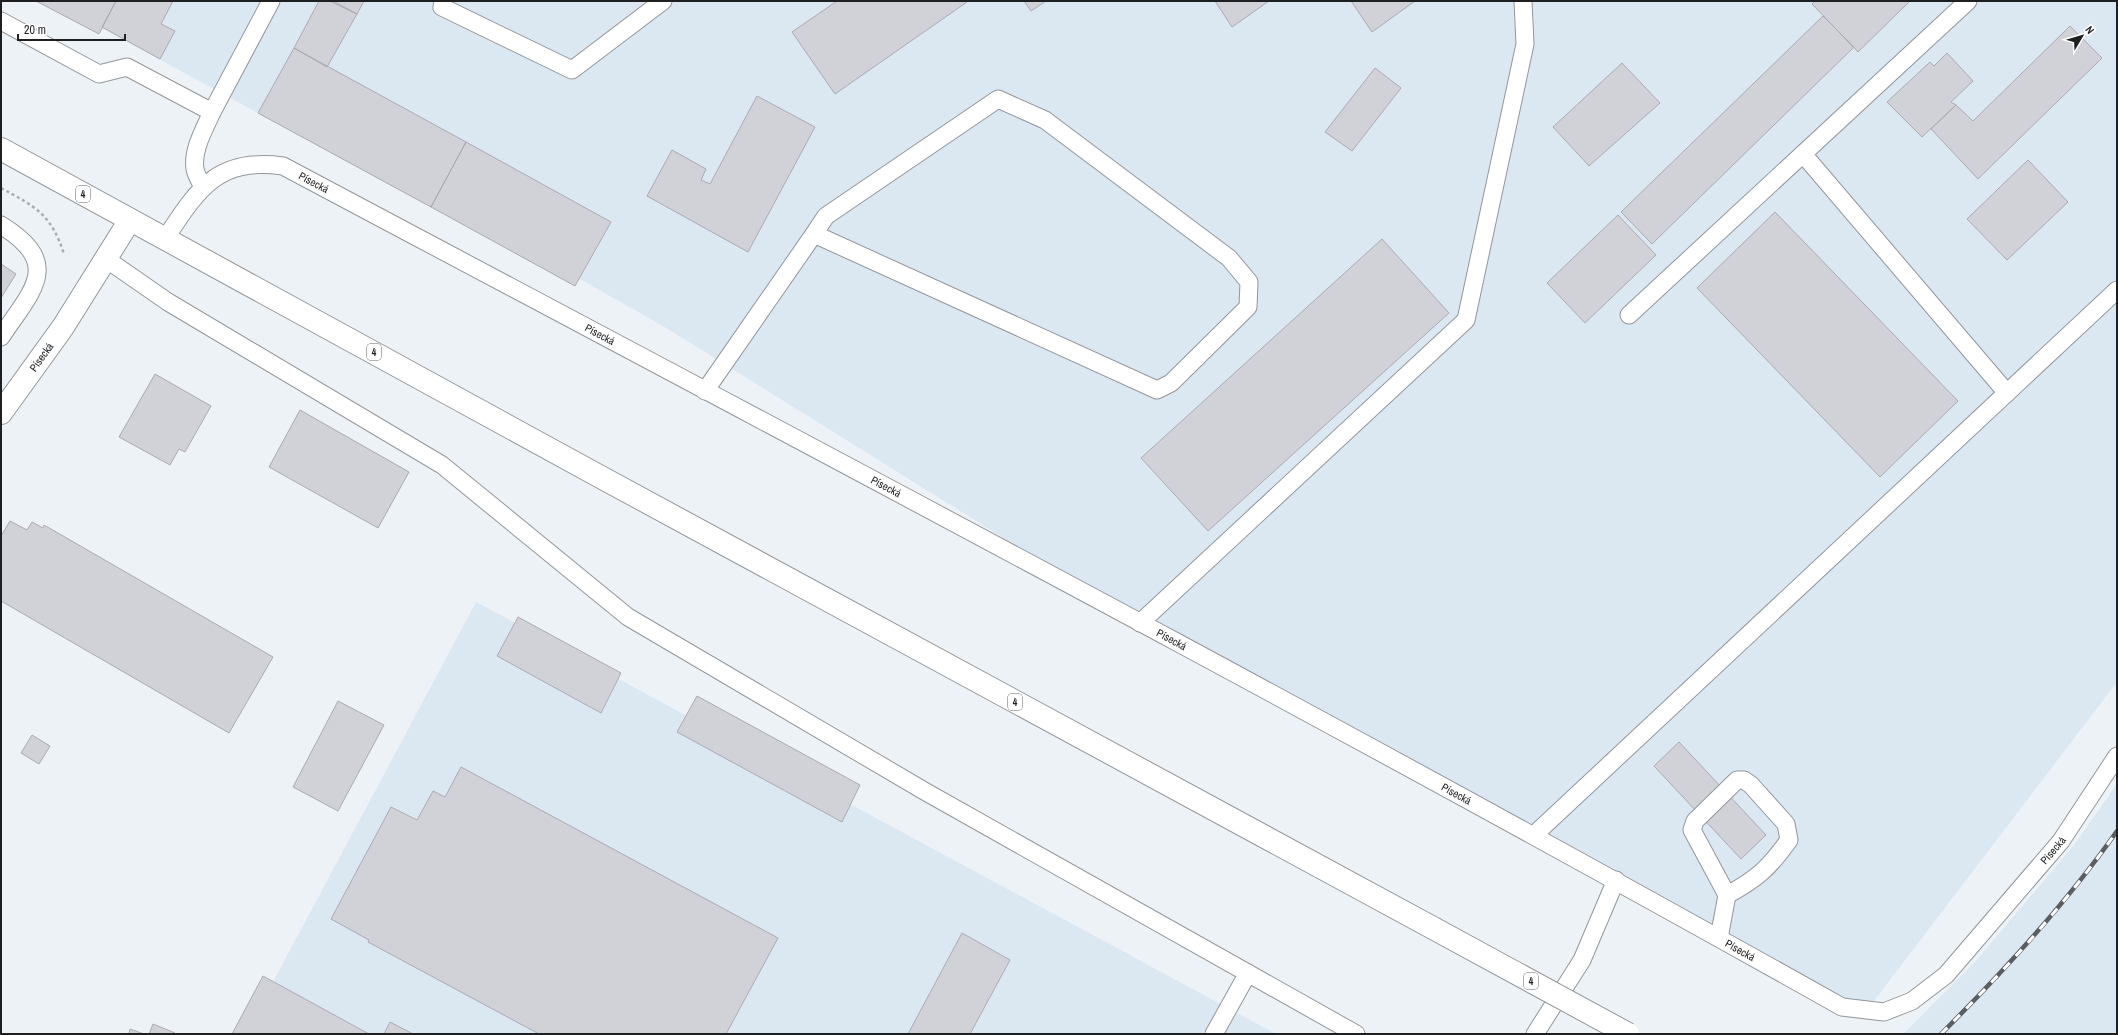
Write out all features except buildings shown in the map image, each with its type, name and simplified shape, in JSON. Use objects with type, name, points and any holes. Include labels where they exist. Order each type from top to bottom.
[{"type":"main road","name":"4","points":[[1,149],[1628,1034]]},
{"type":"main road","name":"Písecká","points":[[1,413],[39,362],[130,220]]},
{"type":"lane","points":[[203,187],[195,171],[197,146],[212,112],[272,1]]},
{"type":"lane","points":[[443,1],[442,7],[572,70],[664,1]]},
{"type":"lane","points":[[1140,623],[1466,320],[1525,44],[1523,1]]},
{"type":"lane","points":[[1629,315],[1968,1]]},
{"type":"lane","points":[[1,21],[99,74],[127,67],[212,112]]},
{"type":"lane","points":[[706,391],[826,216],[998,99],[1045,120],[1229,258],[1249,282],[1248,307],[1171,383],[1157,390],[814,234]]},
{"type":"lane","points":[[1803,154],[2007,393]]},
{"type":"lane","name":"Písecká","points":[[165,239],[190,200],[213,179],[244,165],[263,163],[283,166],[1534,835],[1842,1007],[1884,1012],[1912,1002],[1946,975],[2061,841],[2117,756]]},
{"type":"lane","points":[[1,225],[15,234],[32,249],[37,260],[37,272],[35,284],[1,337]]},
{"type":"lane","points":[[106,259],[168,302],[442,466],[628,616],[1003,836],[1356,1034]]},
{"type":"lane","points":[[1534,835],[2117,290]]},
{"type":"lane","points":[[1719,938],[1727,895],[1692,830],[1695,821],[1738,780],[1744,780],[1750,784],[1786,824],[1789,840],[1771,865],[1752,881],[1727,895]]},
{"type":"lane","points":[[1535,1034],[1582,960],[1616,880]]},
{"type":"lane","points":[[1214,1034],[1248,973]]},
{"type":"shaded area","points":[[36,1],[2117,1],[2117,682],[1864,1014],[1140,623],[668,329],[580,279],[575,286],[102,28],[99,34]]},
{"type":"shaded area","points":[[476,602],[1276,1034],[347,1034],[273,982]]},
{"type":"shaded area","points":[[2117,784],[2117,1034],[1903,1034],[1975,962],[2074,845]]},
{"type":"railway","points":[[1941,1034],[1988,986],[2056,911],[2117,831]]}]
